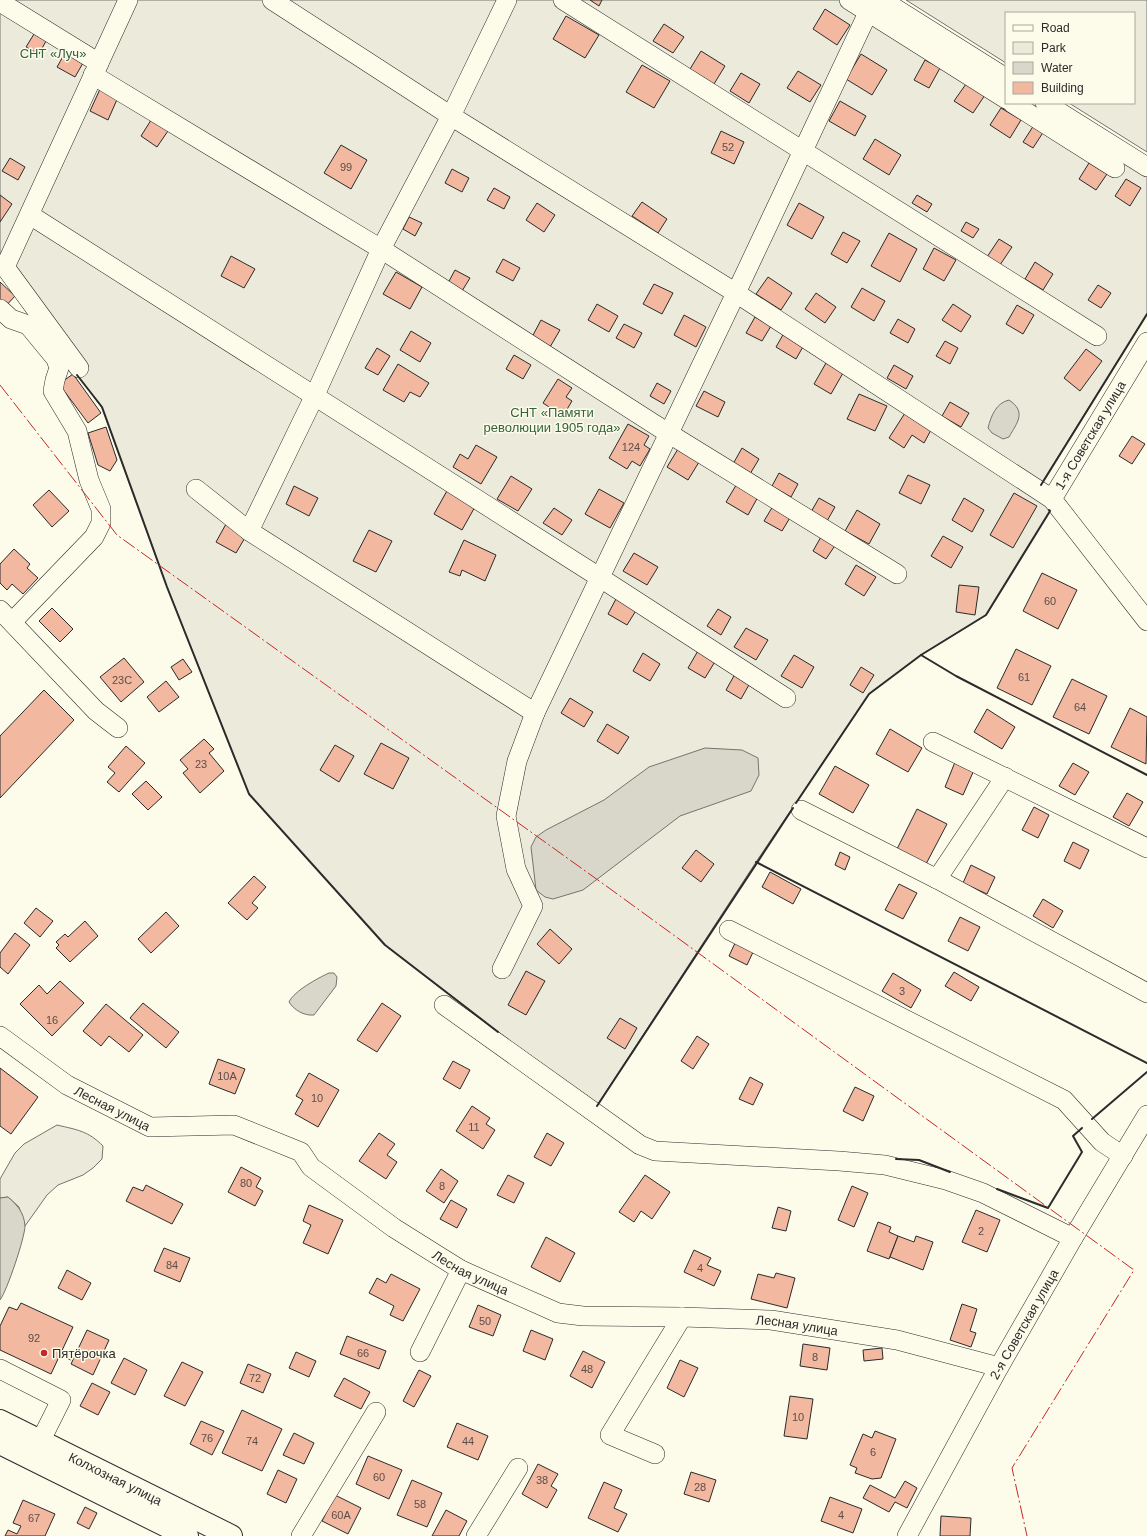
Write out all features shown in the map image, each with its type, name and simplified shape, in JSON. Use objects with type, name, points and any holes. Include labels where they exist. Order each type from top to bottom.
[{"type":"main road","name":"Колхозная улица","points":[[0,1421],[231,1536]]},
{"type":"main road","name":"Колхозная улица","points":[[0,1443],[187,1536]]},
{"type":"street","points":[[79,368],[5,267],[128,0]]},
{"type":"street","points":[[272,0],[451,116],[736,293],[1052,499]]},
{"type":"street","points":[[249,531],[315,395],[381,250],[451,116],[507,0]]},
{"type":"street","points":[[563,0],[1098,336]]},
{"type":"street","points":[[848,0],[875,4],[1005,77]]},
{"type":"street","points":[[0,2],[96,69],[668,433],[897,574]]},
{"type":"street","points":[[502,968],[533,906],[516,869],[506,816],[517,761],[535,713],[875,4]]},
{"type":"street","points":[[875,4],[1005,98]]},
{"type":"street","points":[[1014,104],[1115,168]]},
{"type":"street","points":[[1048,104],[1147,167]]},
{"type":"street","points":[[30,215],[315,395],[786,698]]},
{"type":"street","points":[[0,309],[11,319],[28,325],[56,358],[60,368],[55,380],[54,391],[77,431],[89,480],[101,510],[101,523],[94,537],[6,616],[96,711],[118,728]]},
{"type":"street","name":"1-я Советская улица","points":[[1147,342],[1052,499],[1147,621]]},
{"type":"street","points":[[196,489],[249,531],[535,713]]},
{"type":"street","points":[[933,742],[1147,848]]},
{"type":"street","points":[[937,879],[1005,777]]},
{"type":"street","points":[[801,810],[937,879],[1147,993]]},
{"type":"street","points":[[729,930],[1064,1100],[1102,1142],[1122,1156]]},
{"type":"street","points":[[444,1005],[640,1145],[655,1151],[839,1160],[884,1165],[946,1180],[983,1193],[1073,1238]]},
{"type":"street","name":"Лесная улица","points":[[0,1036],[67,1085],[150,1127],[234,1125],[301,1152],[311,1167],[387,1223],[461,1270],[558,1313],[583,1316],[771,1320],[896,1340],[999,1367]]},
{"type":"street","name":"2-я Советская улица","points":[[907,1536],[999,1367],[1073,1238],[1147,1115]]},
{"type":"street","points":[[420,1352],[461,1270]]},
{"type":"street","points":[[655,1454],[610,1435],[682,1317]]},
{"type":"street","points":[[0,1369],[61,1400],[40,1442]]},
{"type":"street","points":[[301,1536],[376,1412]]},
{"type":"street","points":[[476,1536],[518,1468]]},
{"type":"green space","name":"СНТ «Памяти революции 1905 года»","points":[[0,0],[861,0],[1005,102],[1005,104],[1031,104],[1147,176],[1147,314],[1036,492],[1050,511],[986,615],[921,655],[869,694],[756,862],[596,1107],[385,945],[249,794],[167,587],[102,408],[0,270]]},
{"type":"green space","points":[[906,0],[1147,0],[1147,152],[1071,104],[1135,104],[1135,12],[1005,12],[1005,62]]},
{"type":"green space","points":[[57,1125],[77,1130],[98,1141],[103,1146],[102,1159],[83,1175],[58,1185],[47,1195],[25,1226],[19,1207],[8,1197],[0,1198],[0,1179],[15,1153],[24,1144]]},
{"type":"water","points":[[1009,400],[1018,409],[1019,418],[1009,437],[1003,439],[992,433],[988,428],[997,407]]},
{"type":"water","points":[[705,748],[742,750],[758,758],[759,775],[751,791],[680,816],[583,890],[553,899],[545,897],[536,890],[531,847],[536,837],[546,830],[604,800],[649,767]]},
{"type":"water","points":[[329,973],[334,973],[337,977],[336,986],[314,1015],[296,1010],[291,1005],[289,1002],[301,989]]},
{"type":"water","points":[[8,1197],[20,1209],[25,1226],[15,1264],[0,1300],[0,1198]]},
{"type":"building","points":[[590,0],[602,0],[599,6]]},
{"type":"building","points":[[825,9],[850,25],[837,45],[813,29]]},
{"type":"building","points":[[566,16],[599,35],[585,58],[553,39]]},
{"type":"building","points":[[664,24],[684,37],[673,53],[653,41]]},
{"type":"building","points":[[34,34],[46,41],[39,54],[26,47]]},
{"type":"building","points":[[701,51],[725,66],[714,84],[690,69]]},
{"type":"building","points":[[65,53],[83,63],[75,77],[57,67]]},
{"type":"building","points":[[861,54],[887,70],[872,95],[846,79]]},
{"type":"building","points":[[925,60],[940,68],[929,88],[914,80]]},
{"type":"building","points":[[642,65],[670,81],[654,108],[626,92]]},
{"type":"building","points":[[798,71],[821,85],[810,102],[787,88]]},
{"type":"building","points":[[741,73],[760,84],[749,103],[730,91]]},
{"type":"building","points":[[966,84],[985,95],[973,113],[954,101]]},
{"type":"building","points":[[101,87],[119,95],[108,120],[90,111]]},
{"type":"building","points":[[840,101],[866,116],[855,136],[829,121]]},
{"type":"building","points":[[1001,108],[1021,120],[1010,138],[990,125]]},
{"type":"building","points":[[153,117],[170,128],[157,147],[141,136]]},
{"type":"building","points":[[1034,125],[1044,131],[1033,148],[1023,142]]},
{"type":"building","points":[[721,131],[744,142],[734,164],[711,153]]},
{"type":"building","points":[[875,139],[901,155],[889,175],[863,159]]},
{"type":"building","points":[[341,145],[367,160],[351,189],[324,173]]},
{"type":"building","points":[[10,158],[25,167],[18,180],[2,171]]},
{"type":"building","points":[[1089,163],[1107,174],[1096,190],[1079,179]]},
{"type":"building","points":[[452,169],[469,178],[462,192],[445,183]]},
{"type":"building","points":[[1126,179],[1141,188],[1130,206],[1115,196]]},
{"type":"building","points":[[494,188],[510,197],[504,209],[487,200]]},
{"type":"building","points":[[0,195],[12,204],[0,222]]},
{"type":"building","points":[[917,195],[932,204],[927,212],[912,203]]},
{"type":"building","points":[[642,202],[667,219],[658,233],[632,216]]},
{"type":"building","points":[[537,203],[555,215],[544,232],[526,220]]},
{"type":"building","points":[[799,203],[824,217],[812,239],[787,225]]},
{"type":"building","points":[[409,217],[422,223],[415,236],[403,229]]},
{"type":"building","points":[[966,222],[979,229],[973,238],[961,231]]},
{"type":"building","points":[[843,232],[860,241],[847,263],[831,254]]},
{"type":"building","points":[[889,233],[917,249],[900,282],[871,266]]},
{"type":"building","points":[[999,239],[1012,247],[1000,265],[987,257]]},
{"type":"building","points":[[934,248],[956,260],[944,281],[923,269]]},
{"type":"building","points":[[231,256],[255,269],[244,288],[221,276]]},
{"type":"building","points":[[503,259],[520,268],[513,281],[496,272]]},
{"type":"building","points":[[1035,262],[1053,274],[1043,290],[1025,279]]},
{"type":"building","points":[[455,270],[470,278],[462,291],[448,283]]},
{"type":"building","points":[[396,272],[422,287],[410,309],[383,294]]},
{"type":"building","points":[[768,277],[792,293],[781,310],[756,294]]},
{"type":"building","points":[[0,282],[15,296],[4,308],[0,304]]},
{"type":"building","points":[[654,284],[673,293],[662,314],[643,304]]},
{"type":"building","points":[[1098,285],[1111,293],[1101,308],[1088,300]]},
{"type":"building","points":[[862,288],[885,301],[874,321],[851,307]]},
{"type":"building","points":[[816,293],[836,307],[825,323],[805,309]]},
{"type":"building","points":[[597,304],[618,316],[609,332],[588,320]]},
{"type":"building","points":[[953,304],[971,316],[961,332],[942,320]]},
{"type":"building","points":[[1017,305],[1034,315],[1023,334],[1006,324]]},
{"type":"building","points":[[684,315],[706,327],[696,347],[674,335]]},
{"type":"building","points":[[755,317],[771,326],[762,341],[746,333]]},
{"type":"building","points":[[898,319],[915,329],[908,343],[890,333]]},
{"type":"building","points":[[541,320],[560,330],[550,347],[532,337]]},
{"type":"building","points":[[624,324],[642,333],[634,348],[616,338]]},
{"type":"building","points":[[411,331],[431,343],[420,362],[400,350]]},
{"type":"building","points":[[784,333],[804,345],[796,359],[776,347]]},
{"type":"building","points":[[945,341],[958,348],[950,364],[936,356]]},
{"type":"building","points":[[377,348],[390,356],[378,375],[365,368]]},
{"type":"building","points":[[1086,349],[1102,361],[1080,391],[1064,378]]},
{"type":"building","points":[[514,355],[531,365],[523,379],[506,369]]},
{"type":"building","points":[[826,363],[843,373],[831,394],[814,384]]},
{"type":"building","points":[[398,364],[429,383],[420,397],[410,392],[404,402],[383,390]]},
{"type":"building","points":[[894,365],[913,376],[906,389],[887,378]]},
{"type":"building","points":[[73,374],[101,413],[88,423],[59,384]]},
{"type":"building","points":[[558,379],[572,388],[566,397],[572,401],[563,416],[543,403]]},
{"type":"building","points":[[657,383],[671,391],[664,404],[650,396]]},
{"type":"building","points":[[704,391],[725,402],[718,417],[696,406]]},
{"type":"building","points":[[859,394],[887,406],[875,431],[847,419]]},
{"type":"building","points":[[950,402],[969,413],[961,427],[942,416]]},
{"type":"building","points":[[905,413],[931,430],[924,443],[912,435],[904,448],[889,438]]},
{"type":"building","points":[[628,424],[649,436],[644,445],[650,449],[640,466],[632,461],[627,469],[609,458]]},
{"type":"building","points":[[106,427],[117,460],[110,471],[98,465],[88,433]]},
{"type":"building","points":[[1132,436],[1145,444],[1132,464],[1119,456]]},
{"type":"building","points":[[476,445],[497,457],[481,484],[453,467],[460,454],[468,459]]},
{"type":"building","points":[[742,448],[759,459],[750,474],[733,464]]},
{"type":"building","points":[[678,449],[699,462],[688,480],[667,467]]},
{"type":"building","points":[[779,473],[798,484],[791,497],[772,486]]},
{"type":"building","points":[[908,475],[930,485],[921,504],[899,493]]},
{"type":"building","points":[[511,476],[532,489],[518,511],[497,499]]},
{"type":"building","points":[[738,482],[759,495],[748,515],[726,502]]},
{"type":"building","points":[[294,486],[318,498],[309,516],[286,504]]},
{"type":"building","points":[[448,489],[476,505],[462,530],[434,514]]},
{"type":"building","points":[[599,489],[624,503],[610,528],[585,514]]},
{"type":"building","points":[[49,490],[69,511],[52,527],[33,505]]},
{"type":"building","points":[[1014,493],[1037,506],[1013,548],[990,535]]},
{"type":"building","points":[[819,498],[835,507],[827,521],[811,512]]},
{"type":"building","points":[[964,498],[984,510],[972,532],[952,520]]},
{"type":"building","points":[[773,506],[791,516],[782,531],[764,521]]},
{"type":"building","points":[[554,508],[572,520],[562,535],[543,523]]},
{"type":"building","points":[[857,510],[880,524],[869,544],[845,531]]},
{"type":"building","points":[[226,524],[246,536],[236,553],[216,542]]},
{"type":"building","points":[[369,530],[392,541],[376,572],[353,561]]},
{"type":"building","points":[[822,535],[836,544],[826,559],[813,551]]},
{"type":"building","points":[[943,536],[963,547],[951,568],[931,556]]},
{"type":"building","points":[[464,540],[496,555],[485,581],[462,570],[460,576],[449,572]]},
{"type":"building","points":[[14,549],[30,564],[27,568],[38,578],[23,594],[12,584],[7,590],[0,583],[0,564]]},
{"type":"building","points":[[634,553],[658,567],[647,585],[623,571]]},
{"type":"building","points":[[856,565],[876,577],[864,596],[845,584]]},
{"type":"building","points":[[1042,573],[1077,590],[1058,629],[1023,611]]},
{"type":"building","points":[[959,585],[979,587],[975,615],[956,612]]},
{"type":"building","points":[[617,597],[637,609],[627,625],[608,614]]},
{"type":"building","points":[[52,608],[73,629],[60,642],[39,621]]},
{"type":"building","points":[[718,609],[731,617],[721,635],[707,626]]},
{"type":"building","points":[[746,628],[768,640],[756,660],[734,647]]},
{"type":"building","points":[[699,649],[716,660],[705,678],[688,668]]},
{"type":"building","points":[[1016,649],[1051,666],[1032,705],[997,688]]},
{"type":"building","points":[[643,653],[660,664],[650,681],[633,671]]},
{"type":"building","points":[[794,655],[814,667],[802,688],[781,676]]},
{"type":"building","points":[[124,658],[144,682],[121,702],[100,677]]},
{"type":"building","points":[[183,659],[192,672],[179,680],[171,667]]},
{"type":"building","points":[[861,667],[874,675],[863,693],[850,685]]},
{"type":"building","points":[[735,674],[750,683],[741,699],[726,690]]},
{"type":"building","points":[[1072,679],[1107,696],[1089,734],[1053,717]]},
{"type":"building","points":[[166,681],[179,697],[159,712],[147,697]]},
{"type":"building","points":[[44,690],[74,720],[0,798],[0,736]]},
{"type":"building","points":[[570,698],[593,712],[584,727],[561,713]]},
{"type":"building","points":[[1130,708],[1147,717],[1146,764],[1111,747]]},
{"type":"building","points":[[987,709],[1015,727],[1002,749],[974,732]]},
{"type":"building","points":[[607,724],[629,737],[618,754],[597,741]]},
{"type":"building","points":[[890,729],[922,748],[908,772],[876,754]]},
{"type":"building","points":[[204,739],[214,749],[209,753],[224,771],[200,793],[183,773],[188,769],[180,760]]},
{"type":"building","points":[[381,743],[409,758],[393,789],[364,774]]},
{"type":"building","points":[[335,745],[354,756],[339,782],[320,770]]},
{"type":"building","points":[[126,746],[145,763],[119,792],[107,782],[115,773],[108,767]]},
{"type":"building","points":[[955,762],[974,770],[963,795],[945,787]]},
{"type":"building","points":[[1073,763],[1089,772],[1075,795],[1059,786]]},
{"type":"building","points":[[835,766],[869,785],[853,813],[819,794]]},
{"type":"building","points":[[146,781],[162,797],[148,810],[132,794]]},
{"type":"building","points":[[1127,793],[1143,802],[1129,826],[1113,817]]},
{"type":"building","points":[[1034,807],[1049,815],[1038,838],[1022,830]]},
{"type":"building","points":[[917,809],[947,824],[926,864],[897,849]]},
{"type":"building","points":[[1073,842],[1089,850],[1080,869],[1064,861]]},
{"type":"building","points":[[696,850],[714,864],[701,882],[682,868]]},
{"type":"building","points":[[840,852],[850,857],[845,870],[835,865]]},
{"type":"building","points":[[971,865],[995,877],[987,894],[963,883]]},
{"type":"building","points":[[770,872],[801,889],[793,904],[762,887]]},
{"type":"building","points":[[254,876],[266,887],[252,903],[258,908],[247,920],[228,903]]},
{"type":"building","points":[[899,884],[917,893],[903,919],[885,910]]},
{"type":"building","points":[[1043,899],[1063,911],[1053,928],[1033,916]]},
{"type":"building","points":[[36,908],[53,921],[40,937],[24,923]]},
{"type":"building","points":[[166,912],[179,926],[151,953],[138,939]]},
{"type":"building","points":[[960,917],[980,927],[968,951],[948,941]]},
{"type":"building","points":[[85,921],[98,936],[70,962],[56,948],[59,945],[56,942],[65,934],[68,937]]},
{"type":"building","points":[[550,929],[572,949],[559,964],[537,944]]},
{"type":"building","points":[[15,933],[30,945],[8,974],[0,967],[0,953]]},
{"type":"building","points":[[736,941],[754,950],[747,965],[729,956]]},
{"type":"building","points":[[526,971],[545,981],[526,1015],[508,1005]]},
{"type":"building","points":[[954,972],[979,987],[971,1001],[945,986]]},
{"type":"building","points":[[893,973],[921,990],[911,1008],[882,991]]},
{"type":"building","points":[[60,981],[84,1003],[52,1036],[20,1004],[39,985],[47,994]]},
{"type":"building","points":[[143,1003],[179,1032],[166,1048],[130,1018]]},
{"type":"building","points":[[382,1003],[401,1016],[377,1052],[357,1040]]},
{"type":"building","points":[[106,1004],[143,1035],[129,1052],[109,1036],[101,1046],[83,1031]]},
{"type":"building","points":[[620,1018],[637,1028],[625,1049],[607,1038]]},
{"type":"building","points":[[697,1036],[709,1044],[693,1069],[681,1061]]},
{"type":"building","points":[[218,1059],[245,1069],[235,1094],[209,1084]]},
{"type":"building","points":[[453,1061],[470,1070],[460,1089],[443,1079]]},
{"type":"building","points":[[0,1068],[38,1097],[11,1134],[0,1126]]},
{"type":"building","points":[[309,1073],[339,1090],[318,1127],[295,1114],[303,1100],[296,1096]]},
{"type":"building","points":[[750,1077],[763,1084],[753,1105],[739,1099]]},
{"type":"building","points":[[855,1087],[874,1096],[863,1121],[843,1111]]},
{"type":"building","points":[[472,1106],[490,1118],[486,1124],[495,1130],[483,1149],[456,1131]]},
{"type":"building","points":[[379,1133],[395,1144],[387,1155],[397,1162],[386,1179],[359,1161]]},
{"type":"building","points":[[547,1133],[564,1143],[551,1166],[534,1157]]},
{"type":"building","points":[[241,1167],[261,1178],[256,1187],[263,1191],[255,1206],[228,1192]]},
{"type":"building","points":[[441,1169],[458,1181],[444,1203],[426,1191]]},
{"type":"building","points":[[508,1175],[524,1183],[514,1203],[497,1195]]},
{"type":"building","points":[[645,1175],[670,1192],[652,1219],[641,1211],[634,1222],[619,1212]]},
{"type":"building","points":[[146,1185],[183,1204],[172,1224],[126,1201],[133,1187],[143,1191]]},
{"type":"building","points":[[852,1186],[868,1193],[854,1227],[838,1220]]},
{"type":"building","points":[[451,1200],[467,1209],[457,1228],[440,1219]]},
{"type":"building","points":[[309,1205],[343,1220],[328,1254],[303,1243],[311,1225],[303,1221]]},
{"type":"building","points":[[778,1207],[791,1211],[786,1231],[772,1228]]},
{"type":"building","points":[[976,1210],[1000,1220],[987,1252],[962,1242]]},
{"type":"building","points":[[878,1222],[891,1227],[889,1232],[898,1236],[889,1259],[867,1251]]},
{"type":"building","points":[[898,1236],[914,1242],[916,1236],[933,1242],[923,1270],[890,1257]]},
{"type":"building","points":[[546,1237],[575,1253],[560,1282],[531,1267]]},
{"type":"building","points":[[164,1248],[190,1258],[180,1282],[154,1271]]},
{"type":"building","points":[[694,1250],[711,1258],[707,1265],[721,1271],[714,1286],[684,1272]]},
{"type":"building","points":[[67,1270],[91,1283],[82,1300],[58,1288]]},
{"type":"building","points":[[776,1273],[795,1278],[787,1308],[751,1299],[758,1274],[774,1278]]},
{"type":"building","points":[[391,1274],[420,1289],[403,1321],[390,1315],[394,1306],[369,1293],[377,1278],[386,1283]]},
{"type":"building","points":[[21,1303],[73,1327],[51,1374],[0,1350],[0,1326],[9,1307],[17,1310]]},
{"type":"building","points":[[962,1304],[977,1309],[970,1331],[976,1333],[971,1347],[950,1340]]},
{"type":"building","points":[[478,1305],[501,1315],[493,1336],[469,1327]]},
{"type":"building","points":[[87,1330],[109,1340],[93,1375],[71,1364]]},
{"type":"building","points":[[531,1330],[553,1339],[545,1360],[523,1351]]},
{"type":"building","points":[[347,1336],[386,1351],[379,1369],[340,1354]]},
{"type":"building","points":[[803,1344],[830,1348],[827,1370],[800,1366]]},
{"type":"building","points":[[882,1348],[883,1359],[864,1361],[863,1350]]},
{"type":"building","points":[[583,1351],[605,1362],[592,1388],[570,1376]]},
{"type":"building","points":[[296,1352],[316,1361],[309,1377],[289,1368]]},
{"type":"building","points":[[124,1358],[147,1370],[135,1395],[111,1383]]},
{"type":"building","points":[[680,1360],[698,1368],[684,1397],[667,1388]]},
{"type":"building","points":[[182,1362],[203,1372],[185,1406],[164,1396]]},
{"type":"building","points":[[248,1364],[271,1374],[263,1393],[240,1383]]},
{"type":"building","points":[[419,1370],[431,1376],[414,1407],[403,1401]]},
{"type":"building","points":[[344,1378],[370,1392],[361,1409],[334,1396]]},
{"type":"building","points":[[92,1383],[110,1392],[98,1415],[80,1406]]},
{"type":"building","points":[[790,1396],[813,1399],[807,1439],[784,1436]]},
{"type":"building","points":[[242,1410],[282,1429],[262,1471],[222,1453]]},
{"type":"building","points":[[201,1421],[224,1431],[212,1455],[190,1444]]},
{"type":"building","points":[[457,1423],[488,1436],[478,1460],[447,1447]]},
{"type":"building","points":[[875,1431],[896,1439],[881,1478],[872,1479],[855,1473],[857,1468],[850,1465],[863,1434],[872,1438]]},
{"type":"building","points":[[294,1433],[314,1443],[304,1464],[283,1455]]},
{"type":"building","points":[[368,1456],[402,1470],[389,1499],[356,1484]]},
{"type":"building","points":[[538,1464],[558,1474],[551,1486],[557,1490],[547,1508],[522,1494]]},
{"type":"building","points":[[278,1470],[297,1479],[286,1503],[267,1494]]},
{"type":"building","points":[[691,1472],[716,1480],[709,1502],[684,1494]]},
{"type":"building","points":[[412,1480],[442,1493],[427,1527],[397,1515]]},
{"type":"building","points":[[905,1481],[917,1488],[907,1508],[895,1502],[889,1512],[863,1498],[870,1485],[895,1498]]},
{"type":"building","points":[[604,1482],[622,1490],[614,1508],[627,1514],[618,1532],[588,1518]]},
{"type":"building","points":[[335,1495],[361,1508],[348,1534],[322,1521]]},
{"type":"building","points":[[830,1497],[862,1509],[853,1533],[821,1521]]},
{"type":"building","points":[[23,1500],[55,1514],[45,1536],[5,1536],[8,1530],[17,1534],[21,1526],[13,1523]]},
{"type":"building","points":[[85,1507],[97,1513],[89,1529],[77,1523]]},
{"type":"building","points":[[446,1510],[467,1521],[459,1536],[432,1536]]},
{"type":"building","points":[[941,1516],[971,1518],[970,1536],[940,1536]]},
{"type":"fence","points":[[60,1355],[73,1361]]},
{"type":"wall","points":[[1041,485],[1147,314]]},
{"type":"wall","points":[[77,375],[102,407],[167,587],[249,794],[385,945],[498,1032]]},
{"type":"wall","points":[[796,803],[869,694],[921,655],[986,615],[1050,511],[1049,510]]},
{"type":"wall","points":[[921,655],[956,676],[1147,775]]},
{"type":"wall","points":[[597,1106],[793,808]]},
{"type":"wall","points":[[756,862],[1147,1063]]},
{"type":"wall","points":[[1092,1119],[1147,1072]]},
{"type":"wall","points":[[997,1189],[1048,1208],[1082,1152],[1073,1136],[1082,1128]]},
{"type":"wall","points":[[896,1159],[919,1160],[950,1172]]},
{"type":"power","points":[[0,385],[117,535],[609,888],[1134,1270],[1012,1468],[1027,1536]]},
{"type":"place","name":"Пятёрочка","points":[[44,1353]]},
{"type":"park label","name":"СНТ «Луч»","points":[[53,53]]}]
